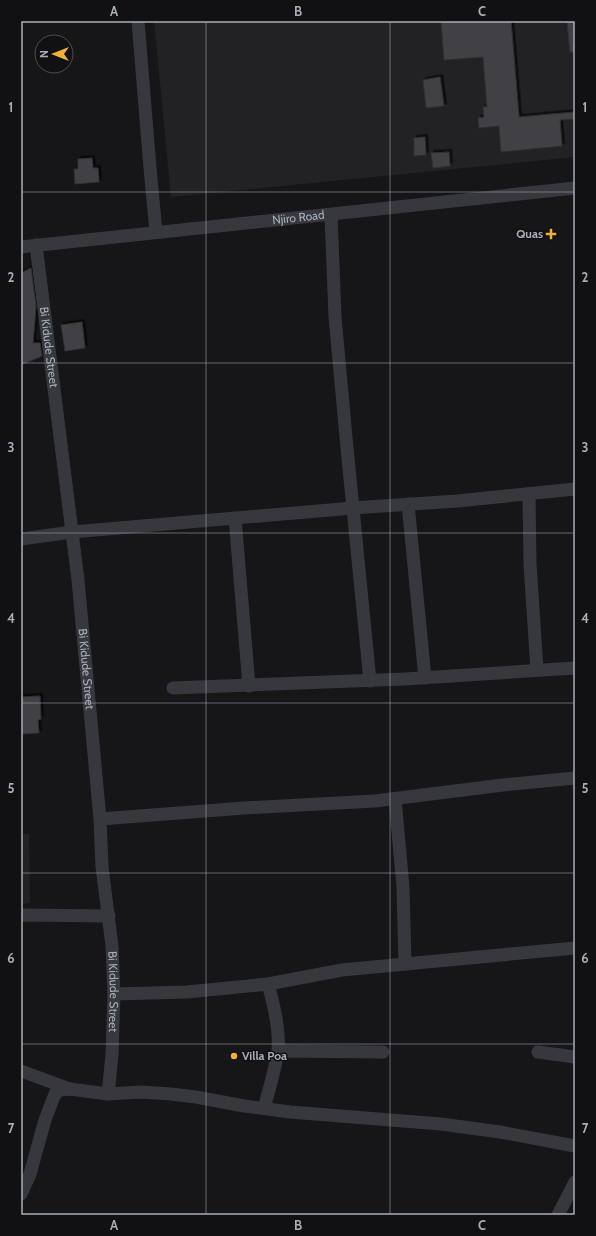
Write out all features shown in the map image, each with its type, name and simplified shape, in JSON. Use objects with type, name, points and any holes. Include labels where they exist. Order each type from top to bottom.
[{"type":"street","points":[[138,21],[156,232]]},
{"type":"street","name":"Njiro Road","points":[[21,247],[575,188]]},
{"type":"street","points":[[331,214],[335,318],[370,681]]},
{"type":"street","name":"Bi Kidude Street","points":[[36,245],[63,451],[81,606],[100,819],[102,867],[114,967],[112,1055],[108,1094]]},
{"type":"street","points":[[21,539],[72,532],[353,508],[464,501],[575,490]]},
{"type":"street","points":[[528,494],[530,564],[537,670]]},
{"type":"street","points":[[408,504],[424,678]]},
{"type":"street","points":[[235,518],[249,686]]},
{"type":"street","points":[[173,688],[370,681],[575,668]]},
{"type":"street","points":[[100,819],[395,799],[503,785],[575,778]]},
{"type":"street","points":[[395,799],[403,887],[405,964]]},
{"type":"street","points":[[21,915],[109,916]]},
{"type":"street","points":[[114,994],[187,992],[268,984],[342,970],[575,948]]},
{"type":"street","points":[[264,1108],[278,1051],[274,1005],[268,984]]},
{"type":"street","points":[[278,1051],[383,1052]]},
{"type":"street","points":[[538,1052],[575,1057]]},
{"type":"street","points":[[21,1071],[70,1090]]},
{"type":"street","points":[[21,1194],[30,1174],[45,1120],[55,1094],[60,1090],[108,1094],[141,1092],[171,1094],[264,1108],[334,1116],[441,1124],[500,1132],[575,1146]]},
{"type":"street","points":[[558,1215],[575,1182]]},
{"type":"shaded area","points":[[154,21],[575,21],[575,157],[171,197]]},
{"type":"shaded area","points":[[21,834],[29,834],[30,903],[21,904]]},
{"type":"building","points":[[441,21],[511,21],[519,117],[575,112],[575,119],[560,120],[562,146],[501,152],[499,126],[479,128],[478,118],[484,117],[483,107],[487,107],[483,57],[444,60]]},
{"type":"building","points":[[567,21],[575,21],[575,52],[570,52]]},
{"type":"building","points":[[440,77],[444,106],[426,108],[423,80]]},
{"type":"building","points":[[425,137],[426,155],[414,156],[414,138]]},
{"type":"building","points":[[449,152],[450,166],[433,168],[431,153]]},
{"type":"building","points":[[92,158],[93,168],[98,168],[99,182],[75,184],[74,169],[78,169],[78,159]]},
{"type":"building","points":[[31,268],[36,306],[33,343],[40,343],[42,356],[21,365],[21,273]]},
{"type":"building","points":[[82,322],[85,348],[65,351],[61,325]]},
{"type":"building","points":[[40,696],[41,719],[38,720],[39,733],[21,734],[21,697]]},
{"type":"place","name":"Quas","points":[[551,234]]},
{"type":"place","name":"Villa Poa","points":[[234,1056]]}]
